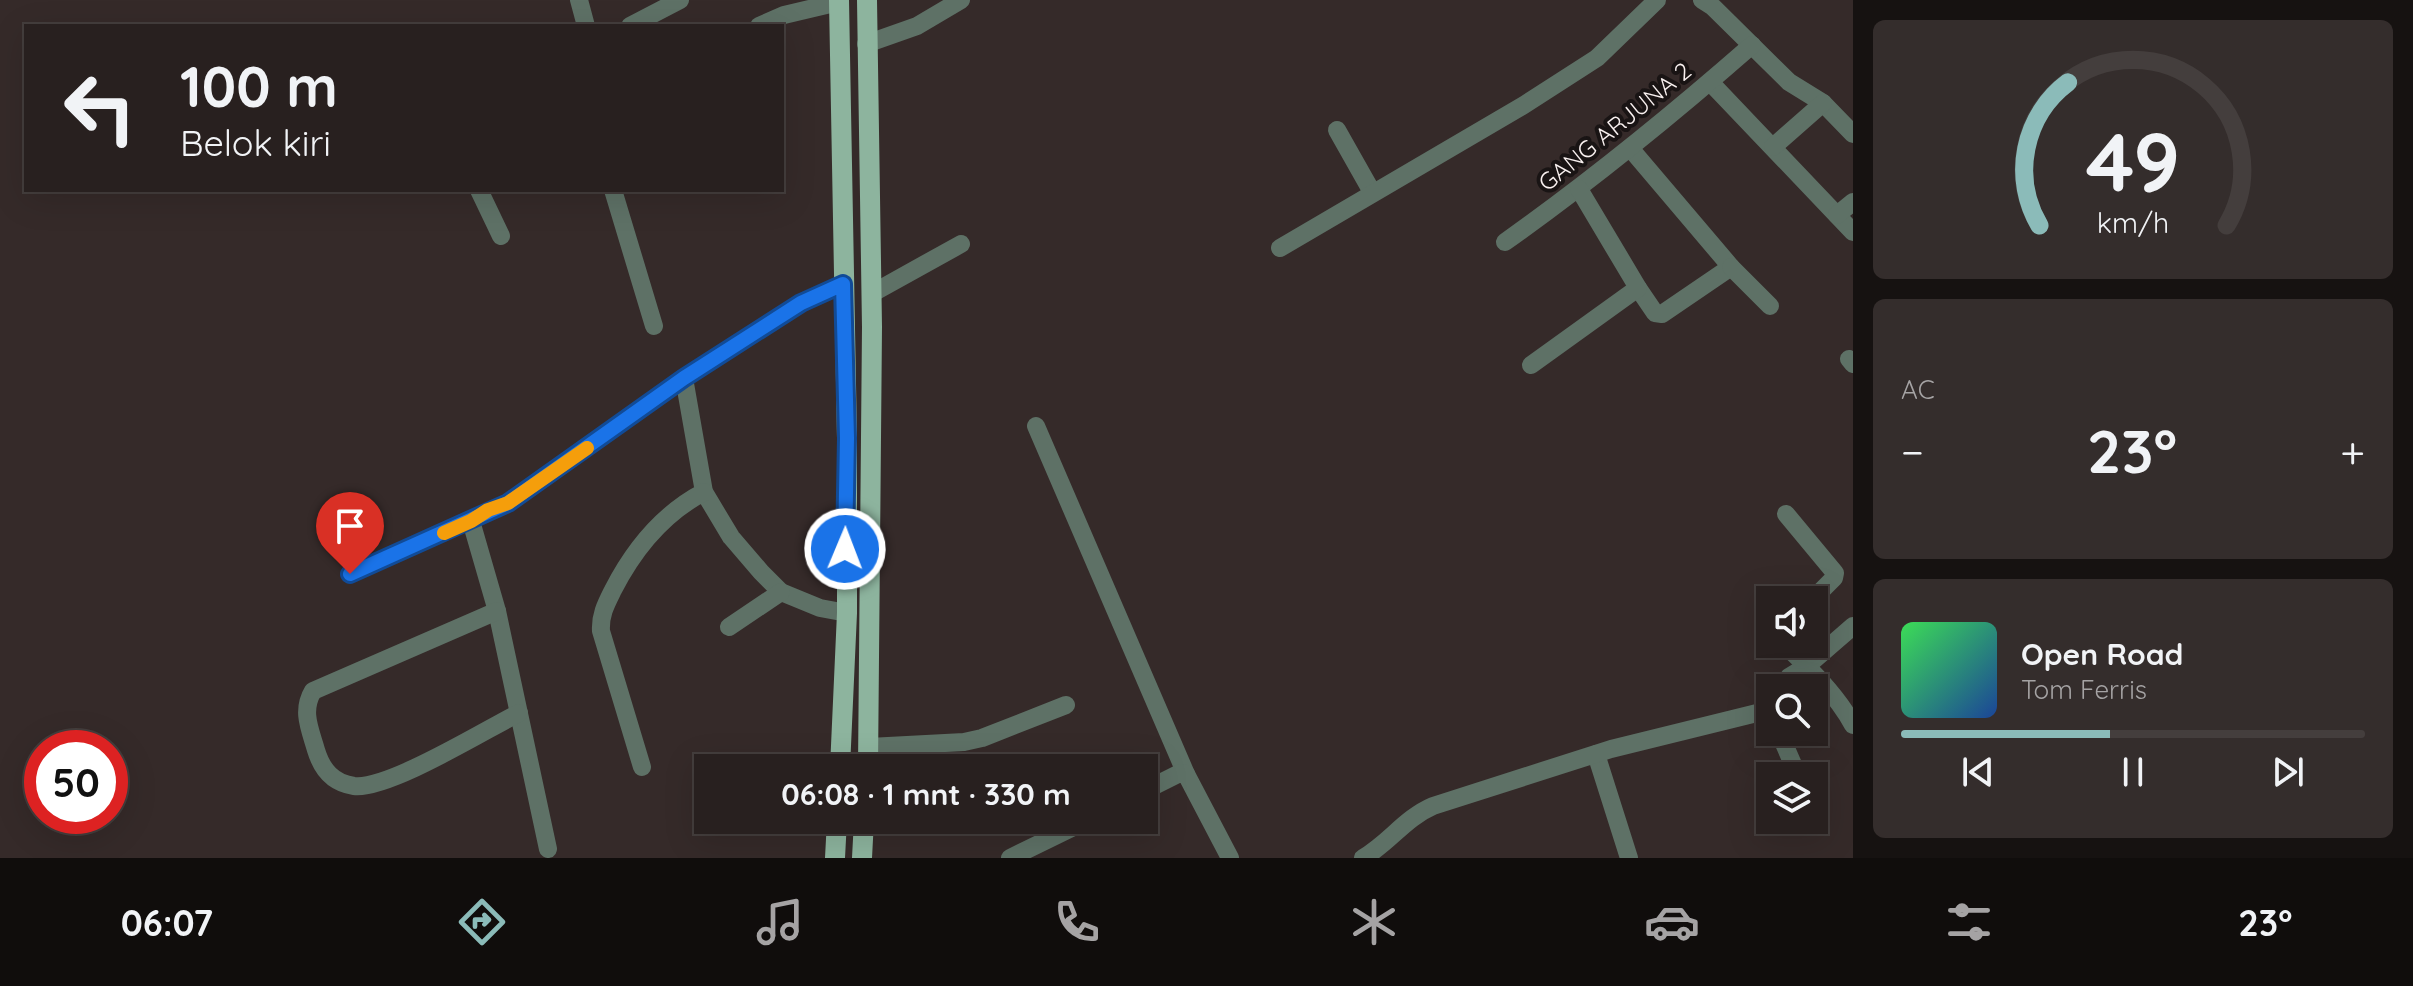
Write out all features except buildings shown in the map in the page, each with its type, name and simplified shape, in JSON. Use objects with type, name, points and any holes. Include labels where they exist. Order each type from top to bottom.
[{"type":"main road","points":[[867,0],[872,327],[868,754]]},
{"type":"main road","points":[[839,1],[847,438],[847,613],[841,754]]},
{"type":"main road","points":[[844,329],[872,327]]},
{"type":"main road","points":[[835,858],[836,834]]},
{"type":"main road","points":[[862,858],[863,834]]},
{"type":"street","points":[[579,0],[585,24]]},
{"type":"street","points":[[634,24],[680,0]]},
{"type":"street","points":[[866,44],[917,26],[961,0]]},
{"type":"street","points":[[1702,0],[1713,7],[1789,82],[1823,103],[1853,134]]},
{"type":"street","points":[[764,24],[784,15],[839,1]]},
{"type":"street","points":[[1280,248],[1524,105],[1597,58],[1650,3]]},
{"type":"street","name":"GANG ARJUNA 2","points":[[1505,242],[1579,189],[1752,45]]},
{"type":"street","points":[[1710,82],[1853,232]]},
{"type":"street","points":[[1773,147],[1823,103]]},
{"type":"street","points":[[1337,130],[1372,192]]},
{"type":"street","points":[[1630,148],[1731,267],[1770,306]]},
{"type":"street","points":[[1579,189],[1655,313],[1662,314],[1731,267]]},
{"type":"street","points":[[480,192],[501,236]]},
{"type":"street","points":[[614,192],[654,326]]},
{"type":"street","points":[[1837,215],[1853,202]]},
{"type":"street","points":[[871,294],[961,244]]},
{"type":"street","points":[[350,574],[508,503],[684,378],[801,303],[843,284]]},
{"type":"street","points":[[1531,365],[1638,288]]},
{"type":"street","points":[[684,378],[704,492],[731,537],[781,592],[820,608],[847,613]]},
{"type":"street","points":[[1036,426],[1186,774],[1230,858]]},
{"type":"street","points":[[642,767],[601,631],[603,612],[621,574],[646,539],[674,511],[704,492]]},
{"type":"street","points":[[1786,514],[1835,572],[1834,578],[1826,586]]},
{"type":"street","points":[[471,521],[497,611],[548,849]]},
{"type":"street","points":[[729,627],[781,592]]},
{"type":"street","points":[[497,611],[313,691],[307,701],[306,718],[320,765],[328,775],[353,786],[367,785],[404,772],[519,713]]},
{"type":"street","points":[[1794,674],[1853,626]]},
{"type":"street","points":[[1799,658],[1853,725]]},
{"type":"street","points":[[892,754],[982,738],[1066,705]]},
{"type":"street","points":[[1363,858],[1389,840],[1417,813],[1596,754],[1756,713]]},
{"type":"street","points":[[1596,754],[1629,858]]},
{"type":"street","points":[[1158,784],[1180,773],[1186,774]]},
{"type":"street","points":[[1010,858],[1059,834]]},
{"type":"slow traffic","points":[[444,533],[508,503],[587,448]]},
{"type":"route","points":[[350,574],[508,503],[684,378],[801,303],[843,284],[847,438],[845,549]]}]
